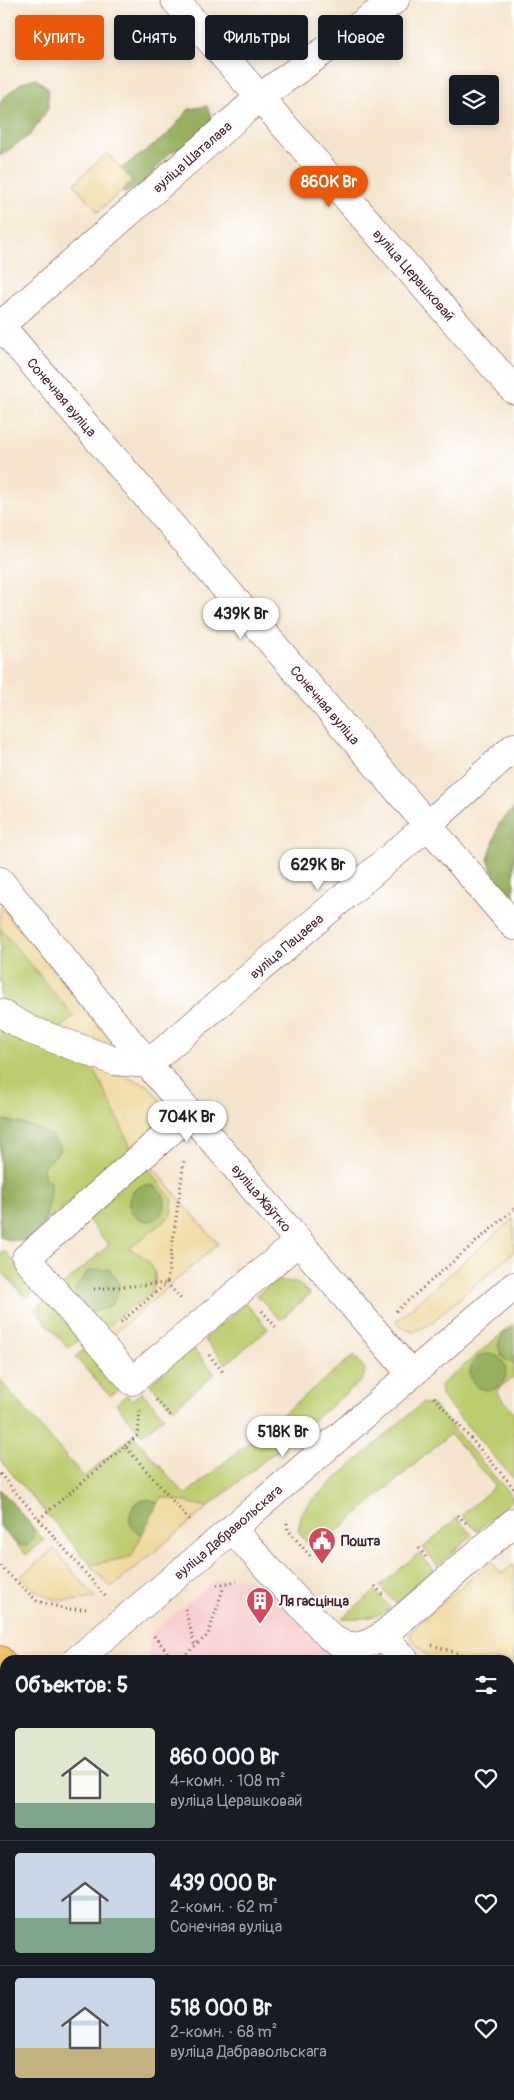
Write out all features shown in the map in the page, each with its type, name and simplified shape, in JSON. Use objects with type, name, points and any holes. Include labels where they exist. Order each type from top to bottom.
[{"type":"street","name":"вуліца Церашковай","points":[[175,0],[514,390]]},
{"type":"street","name":"вуліца Шаталава","points":[[0,325],[260,96],[394,0]]},
{"type":"street","name":"Сонечная вуліца","points":[[0,325],[514,926]]},
{"type":"street","name":"вуліца Пацаева","points":[[148,1064],[427,826],[514,747]]},
{"type":"street","name":"вуліца Жаўтко","points":[[0,881],[148,1064],[420,1383]]},
{"type":"street","points":[[0,1013],[30,1030],[114,1061],[148,1064]]},
{"type":"street","points":[[190,1114],[26,1258],[132,1381],[298,1242]]},
{"type":"street","name":"вуліца Дабравольскага","points":[[83,1655],[232,1529],[420,1383],[514,1286]]},
{"type":"street","points":[[232,1529],[330,1637],[340,1644],[351,1647],[363,1646],[383,1635],[514,1522]]},
{"type":"street","points":[[383,1635],[401,1655]]},
{"type":"path","points":[[98,1342],[167,1283],[190,1114]]},
{"type":"path","points":[[394,1313],[514,1209]]},
{"type":"path","points":[[55,1292],[167,1283]]},
{"type":"path","points":[[420,1383],[514,1488]]},
{"type":"path","points":[[39,1519],[138,1435]]},
{"type":"path","points":[[125,1446],[195,1528]]},
{"type":"path","points":[[0,1474],[109,1601]]},
{"type":"path","points":[[288,1518],[288,1530],[312,1557]]},
{"type":"path","points":[[0,1566],[11,1578]]},
{"type":"path","points":[[185,1655],[208,1634],[225,1582]]},
{"type":"path","points":[[185,1609],[195,1646]]},
{"type":"path","points":[[154,1636],[170,1655]]},
{"type":"path","points":[[431,1645],[462,1655]]},
{"type":"shaded area","points":[[236,1578],[248,1579],[265,1586],[327,1655],[148,1655],[150,1637],[157,1628],[213,1582]]},
{"type":"green space","points":[[35,78],[48,88],[48,109],[30,135],[0,156],[0,101],[21,83]]},
{"type":"green space","points":[[207,106],[214,124],[194,140],[170,153],[143,183],[125,193],[113,186],[123,167],[166,136],[189,109]]},
{"type":"green space","points":[[514,808],[514,914],[504,903],[488,859],[499,824]]},
{"type":"green space","points":[[0,928],[74,1016],[60,1028],[36,1018],[0,998],[0,989],[3,986],[0,982]]},
{"type":"green space","points":[[0,1028],[93,1066],[132,1149],[23,1242],[9,1227],[0,1234]]},
{"type":"green space","points":[[4,1120],[28,1125],[44,1132],[51,1136],[60,1149],[43,1168],[44,1176],[50,1182],[49,1201],[44,1222],[34,1236],[25,1240],[11,1240],[0,1237],[0,1123]]},
{"type":"green space","points":[[146,1166],[174,1200],[171,1217],[129,1249],[146,1257],[153,1269],[155,1282],[153,1289],[144,1300],[132,1306],[100,1332],[61,1287],[109,1245],[86,1218]]},
{"type":"green space","points":[[147,1185],[159,1191],[165,1203],[159,1215],[147,1221],[135,1215],[129,1203],[135,1191]]},
{"type":"green space","points":[[4,1250],[37,1289],[26,1298],[0,1269],[0,1253]]},
{"type":"green space","points":[[109,1269],[119,1283],[114,1301],[108,1307],[90,1312],[76,1299],[75,1289],[88,1271]]},
{"type":"green space","points":[[282,1281],[298,1284],[310,1294],[280,1320],[257,1295],[271,1283]]},
{"type":"green space","points":[[46,1300],[80,1339],[68,1348],[34,1309]]},
{"type":"green space","points":[[246,1303],[268,1329],[226,1364],[204,1339]]},
{"type":"green space","points":[[514,1323],[514,1376],[496,1391],[514,1413],[514,1479],[441,1396],[441,1385]]},
{"type":"green space","points":[[514,1327],[514,1365],[503,1358],[498,1345],[503,1333]]},
{"type":"green space","points":[[87,1347],[121,1387],[110,1396],[75,1357]]},
{"type":"green space","points":[[193,1348],[215,1374],[173,1409],[150,1384]]},
{"type":"green space","points":[[488,1354],[495,1355],[501,1359],[505,1365],[505,1379],[501,1385],[495,1389],[488,1390],[481,1389],[475,1385],[471,1379],[470,1372],[471,1365],[475,1359],[481,1355]]},
{"type":"green space","points":[[354,1355],[365,1369],[361,1381],[208,1507],[161,1497],[131,1557],[91,1565],[0,1460],[0,1380],[84,1477],[133,1435],[185,1495]]},
{"type":"green space","points":[[142,1392],[164,1417],[142,1435],[116,1404],[127,1395],[132,1400]]},
{"type":"green space","points":[[422,1403],[433,1405],[514,1499],[477,1531],[462,1515],[495,1486],[450,1434],[313,1552],[298,1531],[302,1512],[311,1501]]},
{"type":"green space","points":[[0,1489],[44,1540],[26,1555],[0,1526]]},
{"type":"green space","points":[[0,1489],[31,1525],[34,1537],[27,1546],[22,1546],[15,1542],[0,1526]]},
{"type":"green space","points":[[149,1499],[160,1504],[148,1536],[133,1528],[130,1518],[133,1507],[137,1502]]},
{"type":"green space","points":[[457,1518],[472,1535],[438,1566],[423,1548]]},
{"type":"green space","points":[[419,1553],[434,1570],[396,1604],[380,1586]]},
{"type":"green space","points":[[375,1591],[391,1608],[368,1618],[342,1618]]},
{"type":"sand","points":[[107,153],[132,181],[98,212],[74,184]]},
{"type":"sand","points":[[0,905],[115,1046],[60,1028],[74,1016],[0,928]]},
{"type":"sand","points":[[93,1066],[148,1085],[172,1115],[132,1149]]},
{"type":"sand","points":[[149,1163],[218,1244],[107,1340],[100,1332],[130,1307],[144,1300],[155,1285],[154,1270],[150,1263],[129,1249],[171,1216],[173,1200],[146,1166]]},
{"type":"sand","points":[[514,1218],[514,1252],[427,1326],[413,1332],[402,1327],[396,1321]]},
{"type":"sand","points":[[161,1497],[208,1507],[111,1588],[91,1565],[131,1557]]},
{"type":"sand","points":[[54,1549],[95,1597],[73,1600],[54,1599],[37,1591],[20,1577]]},
{"type":"sand","points":[[491,1561],[502,1574],[514,1564],[514,1655],[426,1655],[411,1638],[410,1633]]},
{"type":"place","name":"Пошта","points":[[322,1565]]},
{"type":"place","name":"Ля гасцінца","points":[[260,1625]]}]
